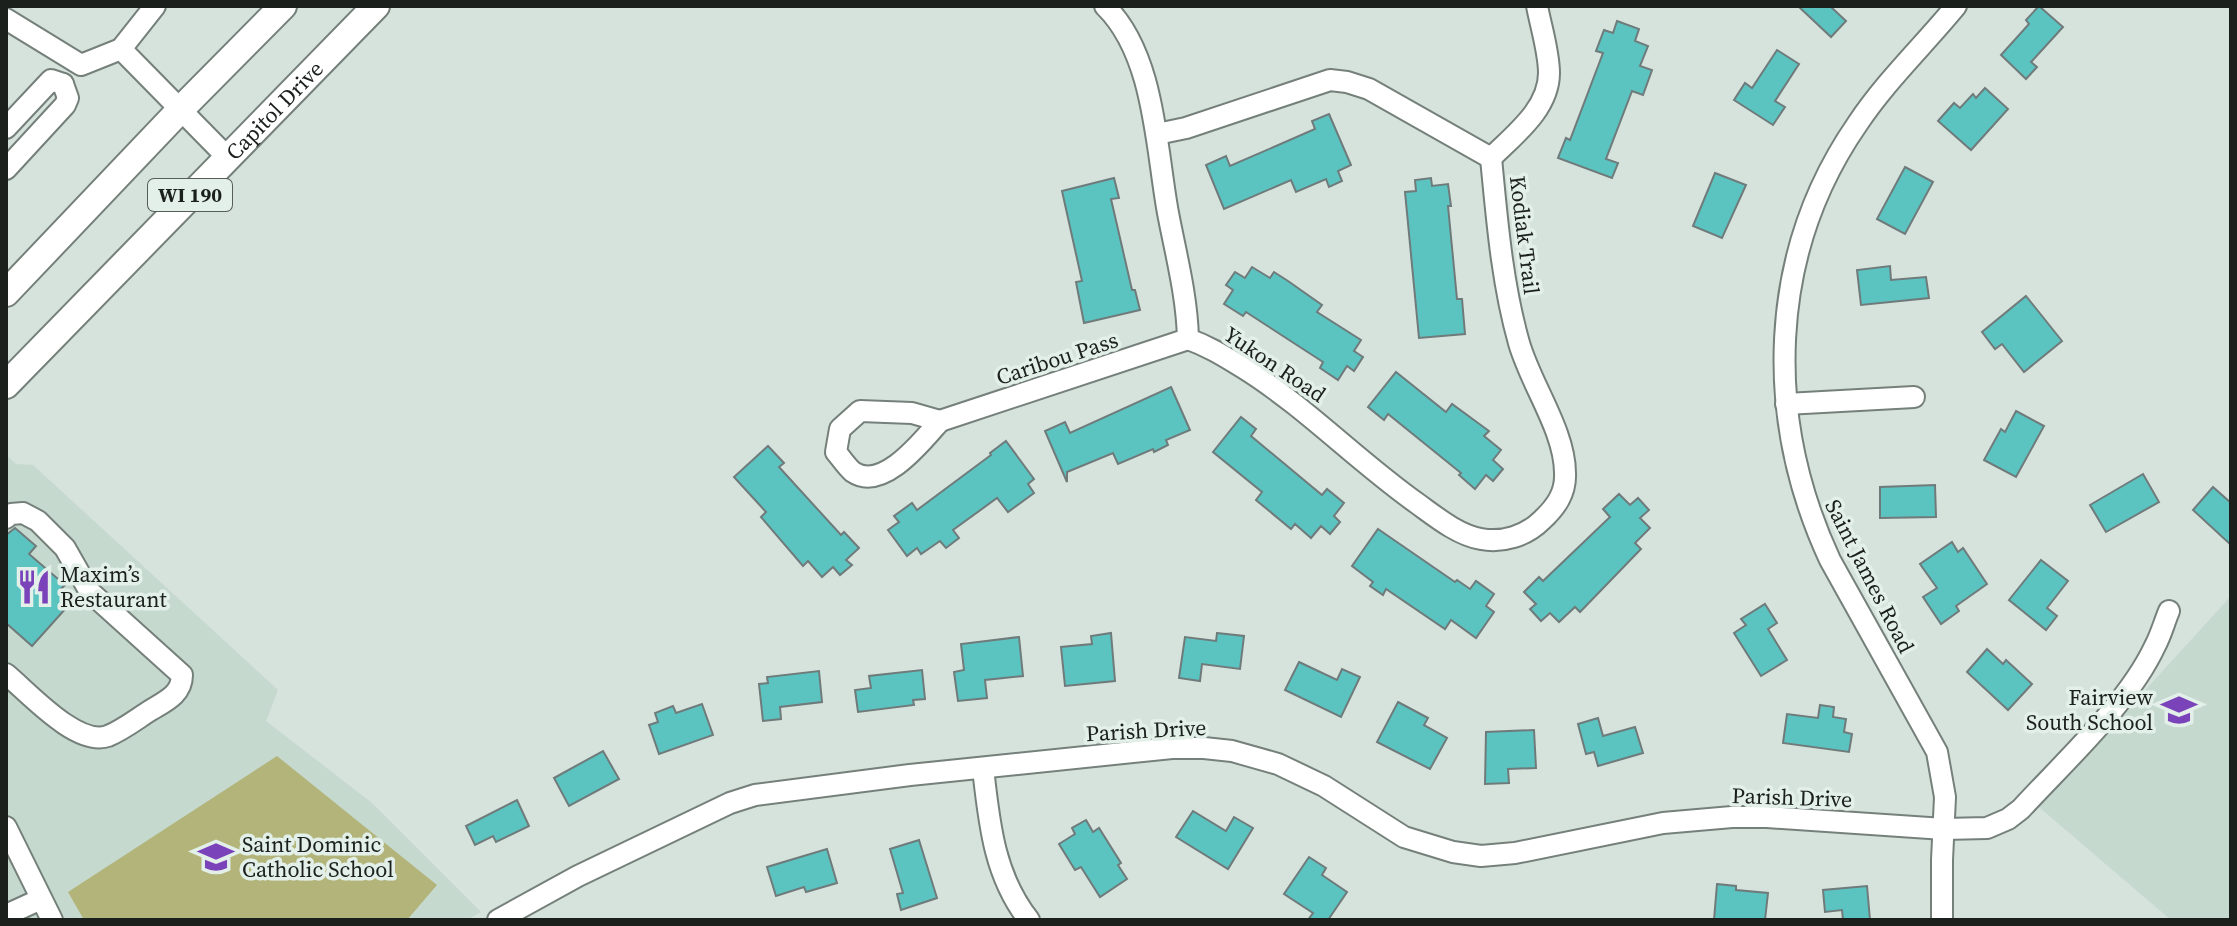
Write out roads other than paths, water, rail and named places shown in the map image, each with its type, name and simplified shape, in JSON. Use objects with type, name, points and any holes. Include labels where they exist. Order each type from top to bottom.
[{"type":"main road","name":"WI 190","points":[[6,293],[283,6]]},
{"type":"main road","points":[[308,75],[362,6]]},
{"type":"main road","name":"Capitol Drive","points":[[6,385],[376,6]]},
{"type":"street","points":[[63,84],[81,65],[121,49],[155,6]]},
{"type":"street","name":"Yukon Road","points":[[1105,6],[1129,39],[1141,71],[1157,134],[1188,314],[1188,339],[1207,345],[1277,389],[1406,495],[1459,531],[1480,539],[1498,539],[1531,530],[1544,519]]},
{"type":"street","points":[[1491,158],[1533,115],[1548,89],[1549,71],[1537,6]]},
{"type":"street","name":"Saint James Road","points":[[1942,920],[1945,797],[1937,752],[1817,532],[1795,468],[1786,404],[1784,342],[1794,273],[1804,233],[1824,181],[1873,102],[1956,6]]},
{"type":"street","points":[[6,19],[81,65]]},
{"type":"street","points":[[121,49],[227,157]]},
{"type":"street","points":[[6,128],[51,80],[63,84]]},
{"type":"street","name":"Kodiak Trail","points":[[1157,134],[1186,128],[1330,80],[1369,89],[1491,158],[1509,304],[1530,376],[1563,452],[1564,490],[1544,519]]},
{"type":"street","points":[[6,169],[65,105],[68,98],[63,84]]},
{"type":"street","name":"Caribou Pass","points":[[940,421],[912,413],[860,411],[840,429],[836,452],[854,472],[869,477],[887,472],[919,445],[940,421],[1188,339]]},
{"type":"street","points":[[1786,404],[1914,397]]},
{"type":"street","points":[[6,518],[11,514],[23,513],[38,521],[65,548],[90,592],[182,675],[182,685],[172,697],[107,736],[91,738],[73,730],[6,674]]},
{"type":"street","name":"Parish Drive","points":[[498,920],[524,915],[606,863],[730,803],[755,795],[1172,748],[1232,751],[1278,764],[1310,778],[1404,837],[1453,852],[1481,856],[1515,853],[1663,823],[1732,817],[1944,829],[1987,828],[2021,809],[2110,712],[2156,646],[2169,611]]},
{"type":"street","points":[[983,768],[994,850],[1010,893],[1029,920]]},
{"type":"street","points":[[6,827],[52,920]]},
{"type":"street","points":[[8,910],[41,899]]},
{"type":"place","name":"Maxim’s Restaurant","points":[[34,587]]},
{"type":"place","name":"Fairview South School","points":[[2179,710]]},
{"type":"place","name":"Saint Dominic Catholic School","points":[[216,857]]}]
